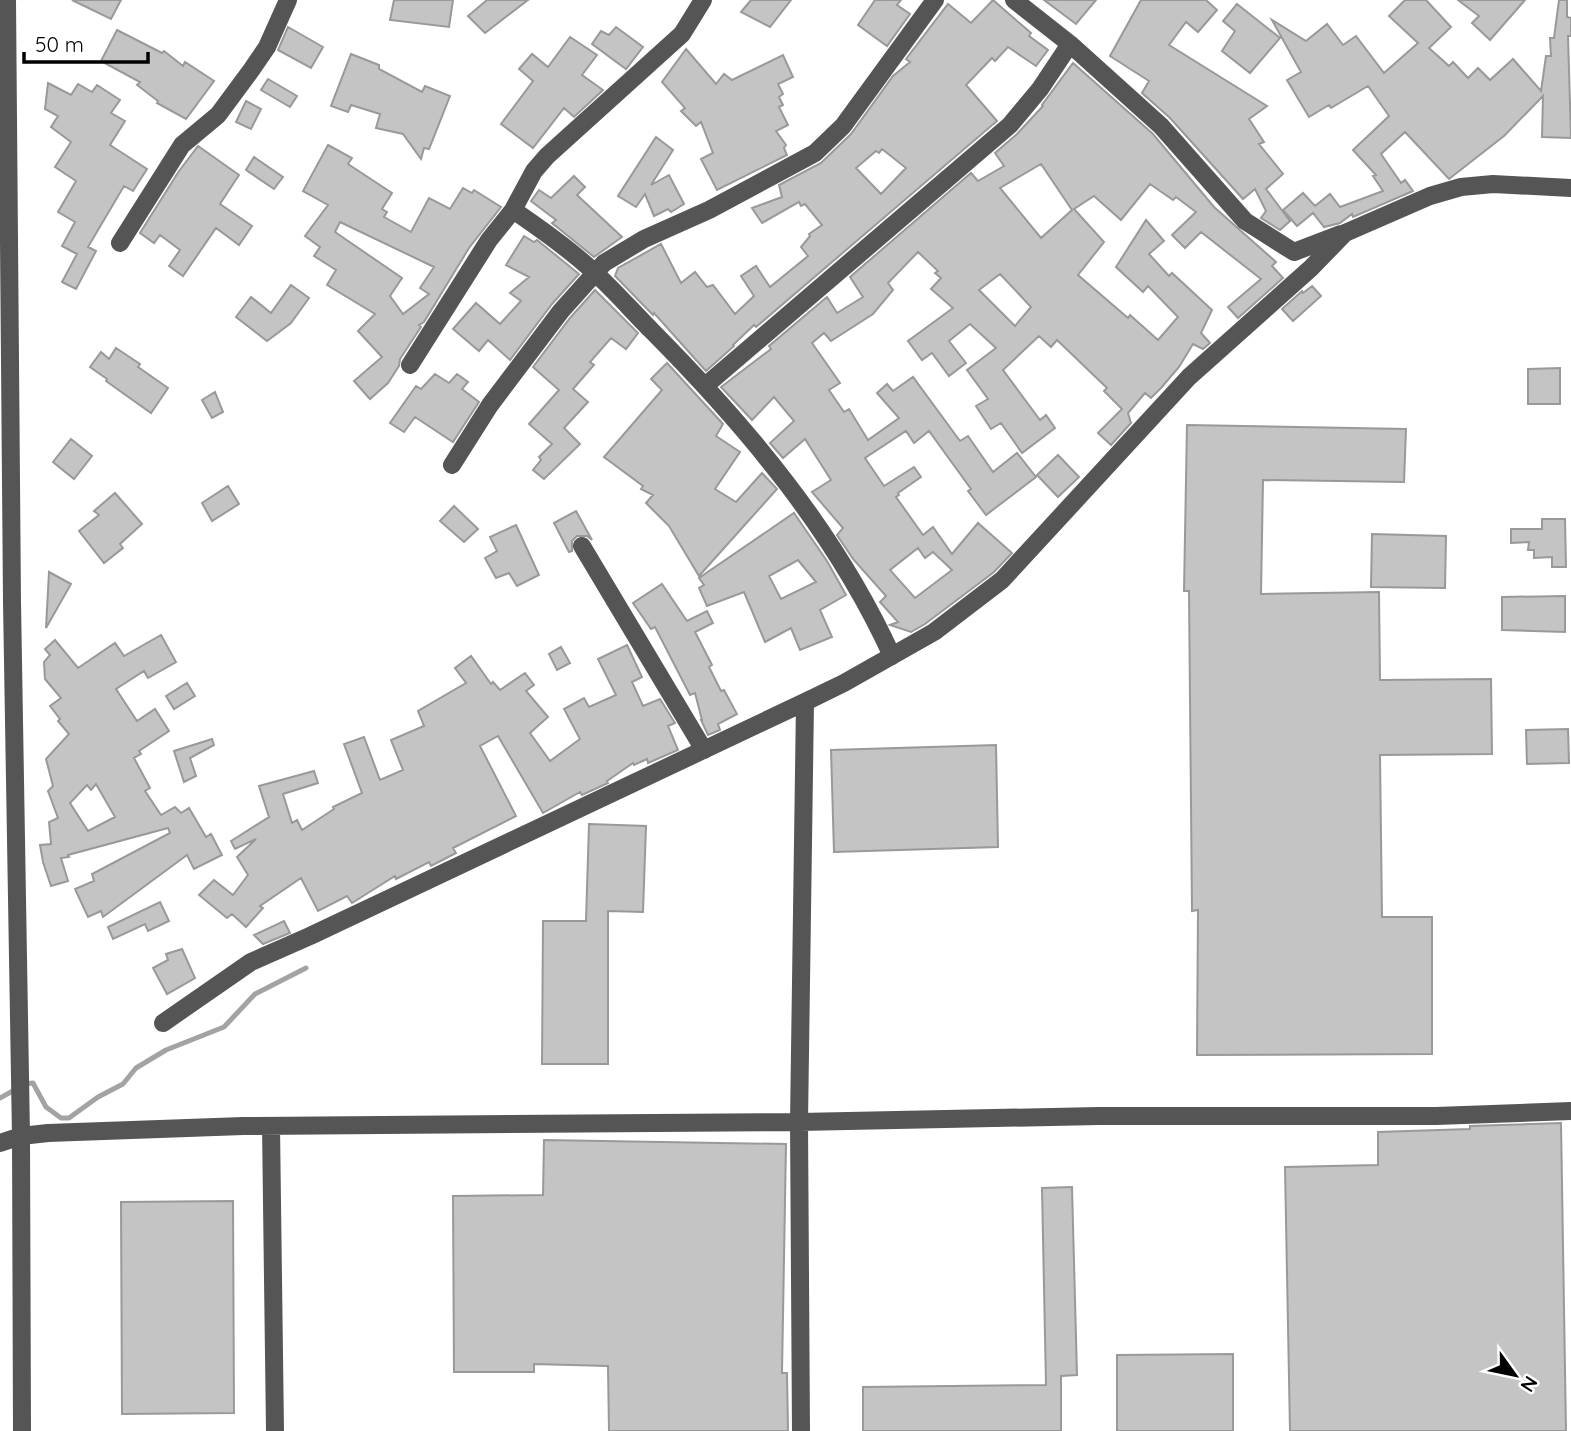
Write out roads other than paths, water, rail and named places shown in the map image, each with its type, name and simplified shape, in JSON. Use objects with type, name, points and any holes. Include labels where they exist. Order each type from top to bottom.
[{"type":"street","points":[[7,0],[22,1431]]},
{"type":"street","points":[[120,243],[182,145],[218,115],[252,69],[267,47],[288,0]]},
{"type":"street","points":[[410,365],[489,240],[513,210],[534,171],[547,156],[682,34],[703,0]]},
{"type":"street","points":[[452,465],[490,405],[561,311],[613,256],[709,210],[815,153],[843,125],[935,0]]},
{"type":"street","points":[[1014,0],[1070,44],[1161,126],[1245,221],[1294,252],[1430,196],[1461,187],[1493,184],[1571,188]]},
{"type":"street","points":[[705,386],[1010,125],[1040,89],[1070,44]]},
{"type":"street","points":[[513,210],[596,273],[749,435],[796,495],[875,619],[892,656]]},
{"type":"street","points":[[163,1023],[251,962],[323,931],[805,702],[934,632],[1002,580],[1189,377],[1311,268],[1345,233]]},
{"type":"street","points":[[582,546],[704,750]]},
{"type":"street","points":[[801,1431],[799,1122],[805,702]]},
{"type":"street","points":[[0,1143],[21,1136],[271,1126],[799,1122],[1099,1116],[1436,1116],[1571,1111]]},
{"type":"street","points":[[271,1126],[275,1431]]},
{"type":"waterway","points":[[0,1098],[25,1084],[33,1083],[46,1107],[61,1118],[69,1118],[98,1097],[123,1084],[136,1068],[166,1050],[224,1027],[255,994],[306,968]]}]
